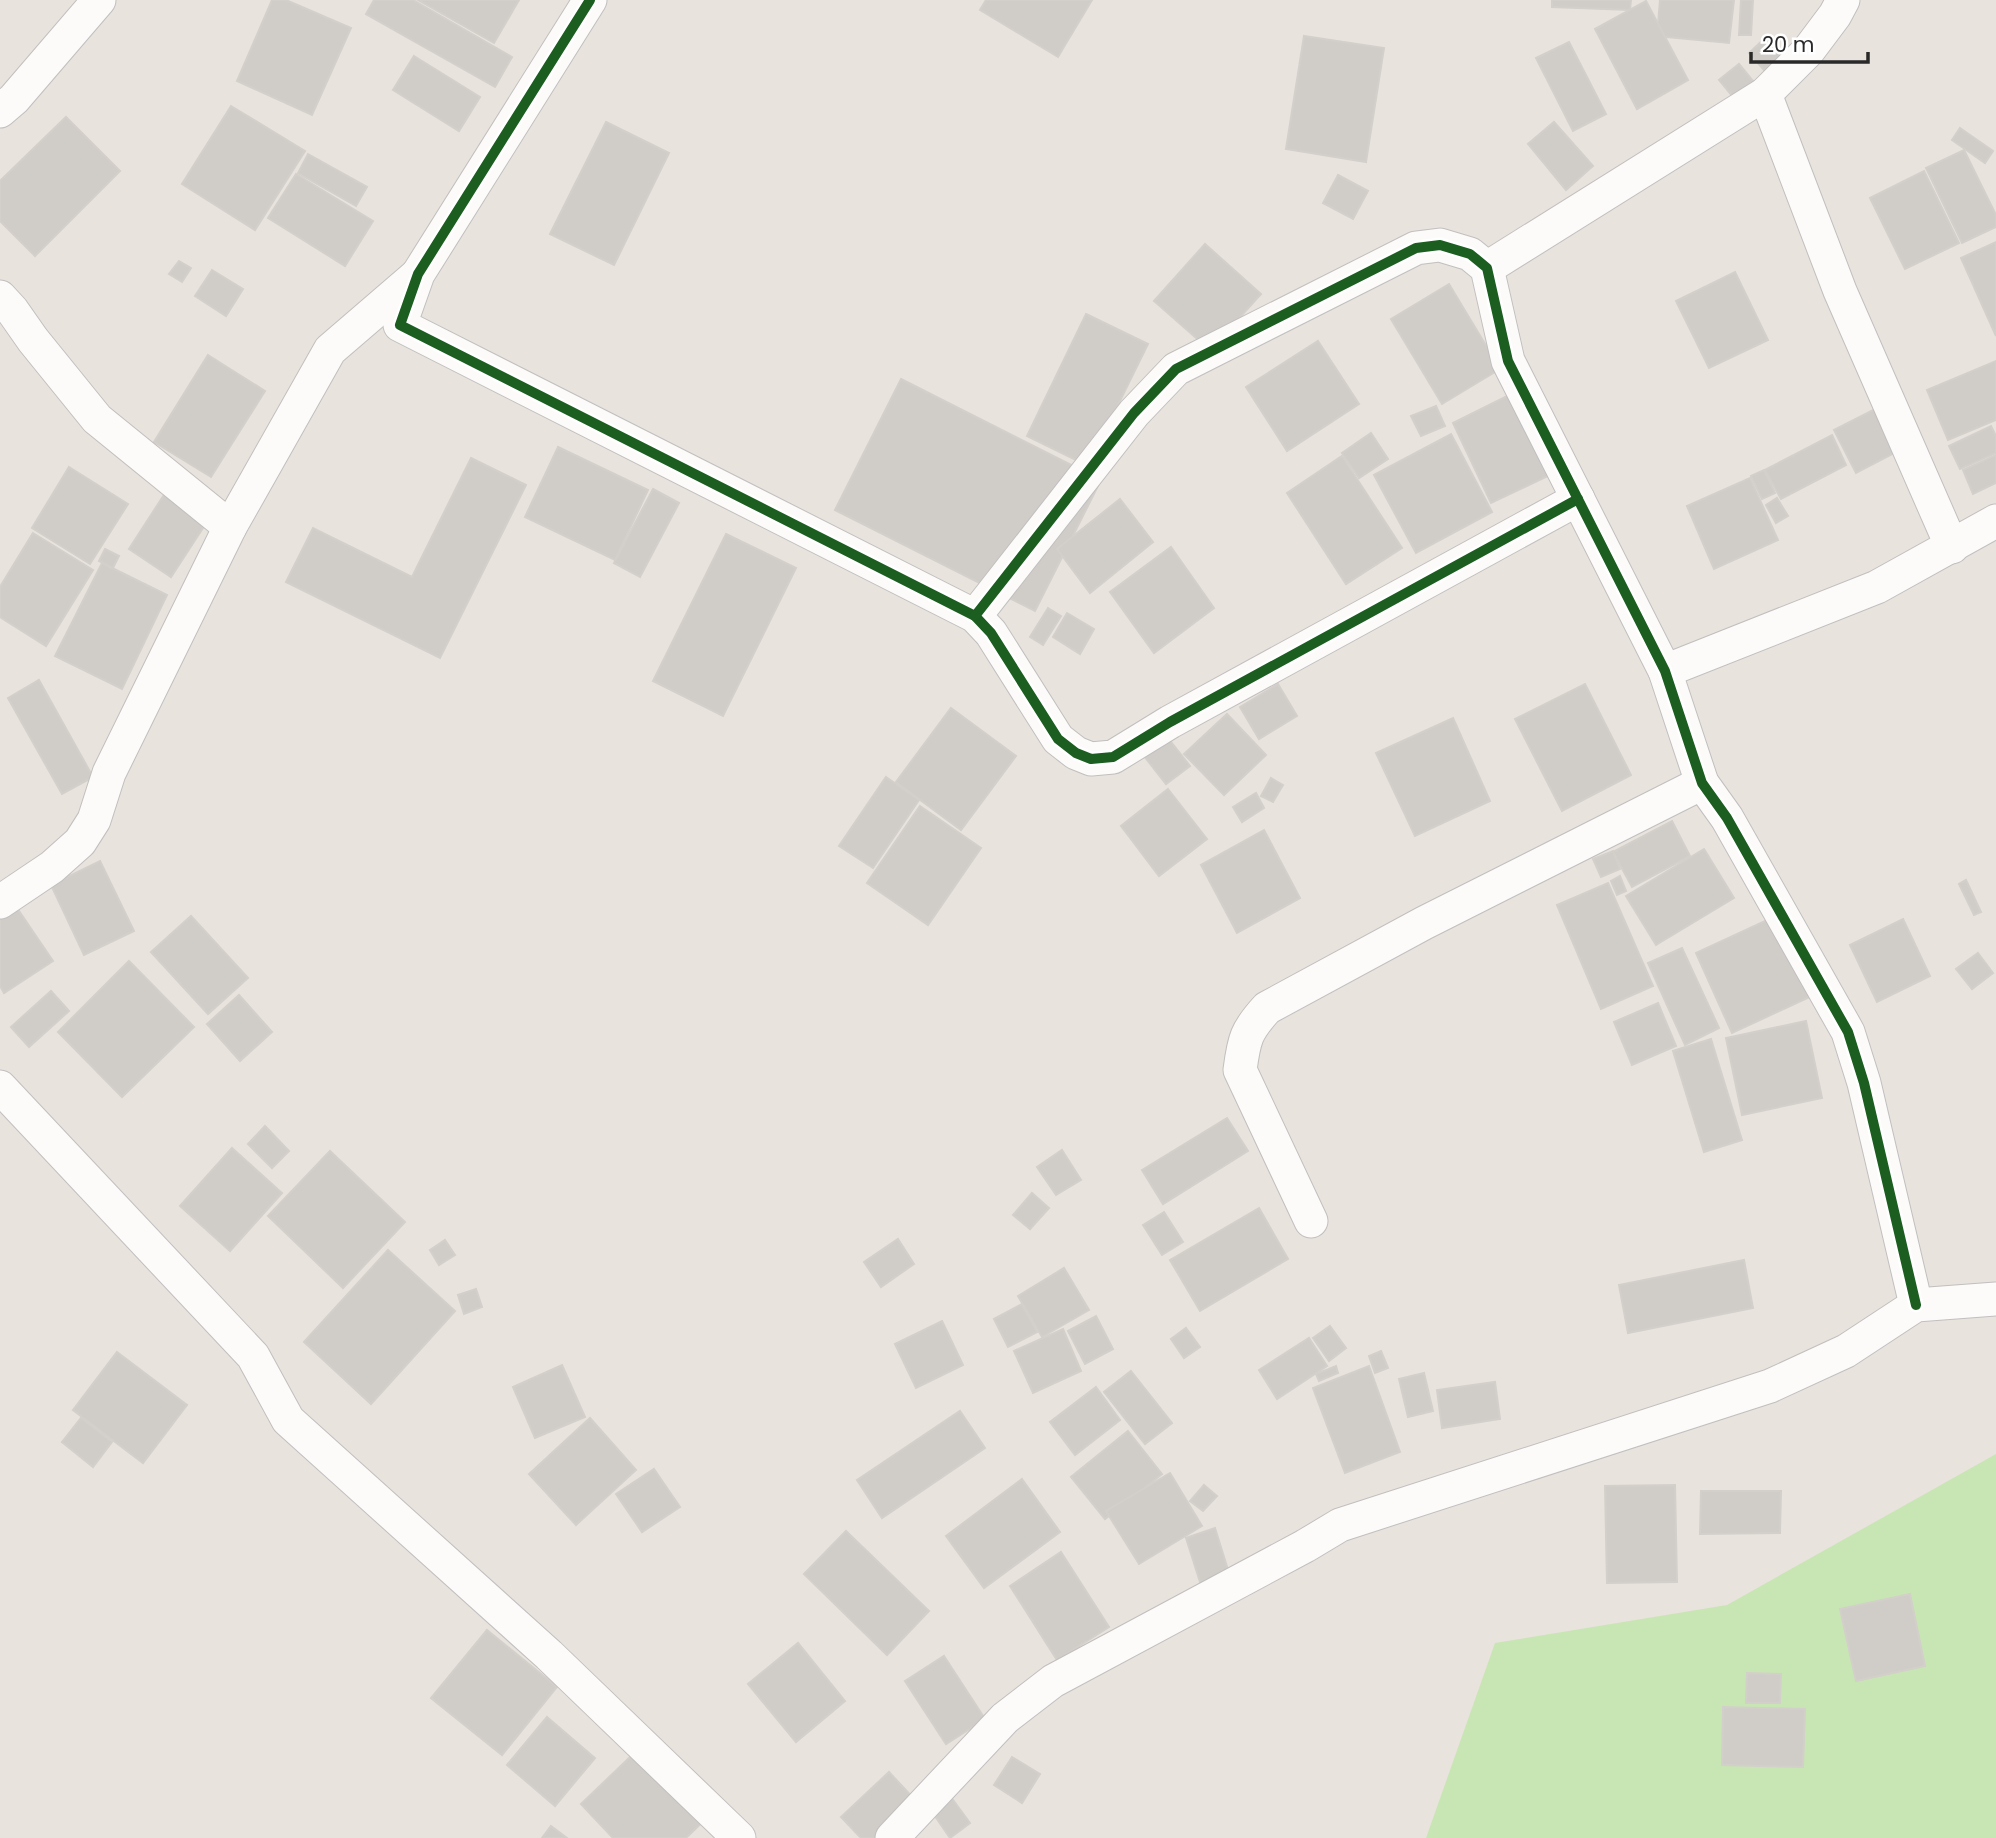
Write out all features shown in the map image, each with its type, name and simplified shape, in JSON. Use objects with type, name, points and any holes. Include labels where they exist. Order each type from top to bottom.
[{"type":"street","points":[[0,111],[14,99],[99,0]]},
{"type":"street","points":[[590,0],[418,274],[400,325],[975,616],[991,633],[1058,739],[1076,753],[1091,759],[1112,757],[1170,722],[1578,499]]},
{"type":"street","points":[[1487,268],[1765,94],[1808,51],[1843,0]]},
{"type":"street","points":[[1765,94],[1840,291],[1952,547]]},
{"type":"street","points":[[975,616],[1134,413],[1176,369],[1416,248],[1440,245],[1470,254],[1487,268],[1508,361],[1665,671],[1702,783],[1727,818],[1848,1032],[1864,1083],[1916,1306]]},
{"type":"street","points":[[0,902],[52,867],[80,842],[94,820],[109,773],[230,527],[330,350],[418,274]]},
{"type":"street","points":[[0,297],[97,419],[230,527]]},
{"type":"street","points":[[1665,671],[1877,587],[1996,521]]},
{"type":"street","points":[[1311,1221],[1240,1070],[1243,1046],[1251,1025],[1267,1008],[1424,923],[1702,783]]},
{"type":"street","points":[[0,1087],[253,1356],[288,1420],[548,1655],[739,1838]]},
{"type":"street","points":[[892,1838],[1005,1718],[1053,1681],[1340,1525],[1770,1386],[1846,1351],[1916,1306],[1996,1299]]},
{"type":"green space","points":[[1996,1454],[1996,1838],[1426,1838],[1495,1643],[1727,1605]]},
{"type":"building","points":[[272,0],[286,0],[351,28],[312,115],[237,81]]},
{"type":"building","points":[[374,0],[413,0],[512,57],[495,87],[366,14]]},
{"type":"building","points":[[418,0],[519,0],[494,43]]},
{"type":"building","points":[[986,0],[1092,0],[1058,57],[980,10]]},
{"type":"building","points":[[1552,0],[1631,0],[1630,10],[1552,7]]},
{"type":"building","points":[[1660,0],[1734,0],[1729,43],[1657,36]]},
{"type":"building","points":[[1741,0],[1753,0],[1751,35],[1739,35]]},
{"type":"building","points":[[1646,1],[1688,80],[1637,109],[1595,29]]},
{"type":"building","points":[[1304,36],[1384,48],[1366,162],[1286,149]]},
{"type":"building","points":[[1765,38],[1780,55],[1764,70],[1749,53]]},
{"type":"building","points":[[1569,42],[1606,114],[1573,131],[1536,58]]},
{"type":"building","points":[[414,56],[480,97],[459,131],[393,90]]},
{"type":"building","points":[[1739,64],[1757,86],[1738,103],[1719,80]]},
{"type":"building","points":[[231,106],[305,151],[255,230],[182,184]]},
{"type":"building","points":[[66,117],[120,171],[35,256],[0,221],[0,181]]},
{"type":"building","points":[[606,122],[669,153],[614,265],[550,234]]},
{"type":"building","points":[[1554,122],[1593,166],[1566,190],[1528,144]]},
{"type":"building","points":[[1960,128],[1993,151],[1985,163],[1952,140]]},
{"type":"building","points":[[1964,150],[1996,215],[1996,227],[1962,243],[1926,168]]},
{"type":"building","points":[[308,154],[367,187],[356,206],[298,173]]},
{"type":"building","points":[[1924,171],[1959,243],[1905,269],[1870,198]]},
{"type":"building","points":[[296,174],[373,221],[345,266],[268,218]]},
{"type":"building","points":[[1338,175],[1368,191],[1353,219],[1323,203]]},
{"type":"building","points":[[1996,242],[1996,336],[1961,258]]},
{"type":"building","points":[[1205,244],[1261,294],[1210,350],[1154,301]]},
{"type":"building","points":[[179,261],[191,268],[182,282],[169,274]]},
{"type":"building","points":[[212,270],[243,289],[226,316],[195,296]]},
{"type":"building","points":[[1735,272],[1768,340],[1709,368],[1676,301]]},
{"type":"building","points":[[1449,284],[1500,369],[1442,404],[1391,319]]},
{"type":"building","points":[[1086,314],[1148,344],[1088,466],[1027,436]]},
{"type":"building","points":[[1318,341],[1359,404],[1287,451],[1246,387]]},
{"type":"building","points":[[208,355],[265,391],[211,477],[154,442]]},
{"type":"building","points":[[1996,361],[1996,420],[1948,440],[1927,390]]},
{"type":"building","points":[[901,379],[1101,480],[1035,611],[835,510]]},
{"type":"building","points":[[1515,392],[1554,473],[1491,503],[1453,423]]},
{"type":"building","points":[[1436,406],[1445,426],[1421,436],[1411,416]]},
{"type":"building","points":[[1877,408],[1898,451],[1856,473],[1834,430]]},
{"type":"building","points":[[1991,426],[1996,436],[1996,453],[1960,469],[1949,446]]},
{"type":"building","points":[[1371,433],[1388,459],[1359,478],[1342,453]]},
{"type":"building","points":[[1451,434],[1492,512],[1416,553],[1374,475]]},
{"type":"building","points":[[1832,435],[1846,465],[1781,499],[1765,470]]},
{"type":"building","points":[[558,447],[648,490],[615,560],[525,517]]},
{"type":"building","points":[[1996,455],[1996,483],[1973,494],[1963,470]]},
{"type":"building","points":[[1342,456],[1402,548],[1346,584],[1287,493]]},
{"type":"building","points":[[471,458],[526,485],[440,658],[286,582],[313,528],[412,577]]},
{"type":"building","points":[[69,467],[128,504],[90,564],[32,528]]},
{"type":"building","points":[[1764,470],[1775,493],[1762,499],[1751,476]]},
{"type":"building","points":[[1750,478],[1778,540],[1714,569],[1687,506]]},
{"type":"building","points":[[171,484],[214,511],[171,577],[129,549]]},
{"type":"building","points":[[653,489],[679,503],[640,577],[614,563]]},
{"type":"building","points":[[1777,498],[1788,516],[1776,523],[1766,505]]},
{"type":"building","points":[[1120,499],[1153,542],[1090,593],[1057,549]]},
{"type":"building","points":[[33,533],[93,570],[46,646],[0,617],[0,587]]},
{"type":"building","points":[[726,534],[796,568],[723,716],[653,681]]},
{"type":"building","points":[[1171,547],[1214,608],[1154,653],[1110,592]]},
{"type":"building","points":[[105,549],[119,556],[113,568],[99,561]]},
{"type":"building","points":[[102,563],[167,595],[122,689],[55,656]]},
{"type":"building","points":[[1048,608],[1061,616],[1043,645],[1030,637]]},
{"type":"building","points":[[1067,613],[1094,629],[1080,654],[1053,637]]},
{"type":"building","points":[[39,680],[93,777],[62,794],[8,698]]},
{"type":"building","points":[[1278,684],[1297,716],[1259,739],[1240,707]]},
{"type":"building","points":[[1585,684],[1631,775],[1562,811],[1515,719]]},
{"type":"building","points":[[951,708],[1016,756],[961,830],[896,782]]},
{"type":"building","points":[[1227,714],[1266,755],[1224,795],[1184,754]]},
{"type":"building","points":[[1453,718],[1490,801],[1415,836],[1376,753]]},
{"type":"building","points":[[1168,738],[1190,766],[1166,784],[1144,756]]},
{"type":"building","points":[[886,777],[919,800],[873,868],[839,846]]},
{"type":"building","points":[[1271,778],[1283,785],[1273,802],[1261,796]]},
{"type":"building","points":[[1168,789],[1207,839],[1159,876],[1121,826]]},
{"type":"building","points":[[1256,793],[1264,808],[1242,822],[1233,807]]},
{"type":"building","points":[[920,806],[981,848],[928,925],[867,883]]},
{"type":"building","points":[[1672,821],[1690,856],[1632,887],[1613,852]]},
{"type":"building","points":[[1264,830],[1300,898],[1237,933],[1201,865]]},
{"type":"building","points":[[1704,849],[1734,898],[1656,945],[1626,896]]},
{"type":"building","points":[[1613,851],[1620,869],[1601,877],[1593,859]]},
{"type":"building","points":[[100,861],[134,931],[84,955],[51,885]]},
{"type":"building","points":[[1620,876],[1626,891],[1617,895],[1611,881]]},
{"type":"building","points":[[1966,880],[1981,912],[1974,915],[1959,884]]},
{"type":"building","points":[[1608,883],[1653,986],[1601,1009],[1557,905]]},
{"type":"building","points":[[15,905],[53,961],[4,993],[0,986],[0,915]]},
{"type":"building","points":[[1780,914],[1816,994],[1732,1033],[1696,953]]},
{"type":"building","points":[[191,916],[248,978],[208,1014],[151,952]]},
{"type":"building","points":[[1903,919],[1930,976],[1877,1002],[1850,945]]},
{"type":"building","points":[[1682,948],[1719,1028],[1685,1045],[1648,963]]},
{"type":"building","points":[[1978,953],[1993,973],[1972,989],[1956,969]]},
{"type":"building","points":[[129,961],[194,1027],[122,1097],[58,1032]]},
{"type":"building","points":[[51,991],[69,1011],[29,1047],[11,1027]]},
{"type":"building","points":[[239,995],[272,1032],[240,1061],[207,1024]]},
{"type":"building","points":[[1658,1003],[1676,1046],[1632,1065],[1614,1022]]},
{"type":"building","points":[[1806,1021],[1822,1098],[1742,1115],[1726,1038]]},
{"type":"building","points":[[1711,1039],[1742,1140],[1704,1152],[1673,1051]]},
{"type":"building","points":[[1227,1118],[1248,1151],[1163,1204],[1142,1170]]},
{"type":"building","points":[[265,1126],[289,1151],[272,1168],[248,1144]]},
{"type":"building","points":[[232,1148],[282,1193],[230,1251],[180,1206]]},
{"type":"building","points":[[1062,1150],[1081,1180],[1056,1195],[1037,1167]]},
{"type":"building","points":[[330,1151],[405,1222],[343,1288],[268,1216]]},
{"type":"building","points":[[1032,1193],[1049,1208],[1030,1229],[1013,1215]]},
{"type":"building","points":[[1259,1208],[1288,1259],[1200,1311],[1170,1260]]},
{"type":"building","points":[[1164,1212],[1183,1242],[1162,1255],[1143,1225]]},
{"type":"building","points":[[898,1239],[914,1264],[881,1287],[864,1262]]},
{"type":"building","points":[[445,1240],[455,1255],[439,1265],[430,1250]]},
{"type":"building","points":[[388,1250],[455,1311],[371,1404],[304,1342]]},
{"type":"building","points":[[1744,1260],[1753,1308],[1628,1333],[1619,1285]]},
{"type":"building","points":[[1064,1268],[1089,1310],[1042,1337],[1018,1296]]},
{"type":"building","points":[[476,1289],[482,1307],[464,1314],[458,1295]]},
{"type":"building","points":[[1022,1304],[1037,1332],[1008,1347],[994,1319]]},
{"type":"building","points":[[1096,1316],[1113,1349],[1085,1364],[1068,1331]]},
{"type":"building","points":[[942,1321],[963,1365],[916,1388],[895,1344]]},
{"type":"building","points":[[1330,1326],[1346,1348],[1329,1361],[1313,1338]]},
{"type":"building","points":[[1186,1328],[1200,1347],[1184,1358],[1171,1339]]},
{"type":"building","points":[[1063,1329],[1081,1371],[1033,1393],[1014,1351]]},
{"type":"building","points":[[1309,1338],[1327,1366],[1277,1399],[1259,1370]]},
{"type":"building","points":[[1381,1351],[1388,1368],[1375,1373],[1369,1356]]},
{"type":"building","points":[[117,1352],[187,1405],[143,1463],[73,1410]]},
{"type":"building","points":[[562,1365],[585,1417],[535,1438],[513,1387]]},
{"type":"building","points":[[1336,1366],[1338,1373],[1319,1381],[1316,1374]]},
{"type":"building","points":[[1369,1366],[1400,1452],[1345,1473],[1313,1388]]},
{"type":"building","points":[[1131,1371],[1172,1423],[1145,1444],[1104,1392]]},
{"type":"building","points":[[1424,1373],[1433,1411],[1408,1417],[1399,1379]]},
{"type":"building","points":[[1495,1382],[1500,1419],[1442,1428],[1437,1390]]},
{"type":"building","points":[[1096,1387],[1120,1420],[1075,1455],[1050,1422]]},
{"type":"building","points":[[960,1411],[985,1448],[882,1518],[857,1480]]},
{"type":"building","points":[[81,1418],[112,1442],[93,1467],[62,1442]]},
{"type":"building","points":[[590,1418],[636,1470],[576,1525],[529,1474]]},
{"type":"building","points":[[1128,1431],[1162,1474],[1105,1519],[1071,1477]]},
{"type":"building","points":[[654,1469],[680,1507],[642,1532],[616,1494]]},
{"type":"building","points":[[1170,1473],[1202,1526],[1139,1564],[1106,1511]]},
{"type":"building","points":[[1022,1479],[1060,1532],[984,1588],[946,1536]]},
{"type":"building","points":[[1204,1485],[1217,1496],[1203,1511],[1190,1501]]},
{"type":"building","points":[[1675,1485],[1677,1582],[1607,1583],[1605,1486]]},
{"type":"building","points":[[1701,1491],[1781,1491],[1780,1533],[1700,1534]]},
{"type":"building","points":[[1215,1528],[1229,1573],[1200,1582],[1186,1538]]},
{"type":"building","points":[[846,1531],[929,1611],[887,1655],[804,1574]]},
{"type":"building","points":[[1061,1552],[1109,1627],[1057,1660],[1010,1586]]},
{"type":"building","points":[[1910,1594],[1925,1666],[1856,1681],[1840,1609]]},
{"type":"building","points":[[487,1630],[557,1687],[502,1755],[431,1698]]},
{"type":"building","points":[[798,1643],[845,1701],[796,1742],[748,1684]]},
{"type":"building","points":[[944,1656],[985,1719],[946,1744],[905,1681]]},
{"type":"building","points":[[1747,1673],[1781,1674],[1780,1703],[1746,1703]]},
{"type":"building","points":[[1723,1707],[1805,1709],[1803,1767],[1722,1765]]},
{"type":"building","points":[[547,1717],[595,1758],[555,1806],[507,1765]]},
{"type":"building","points":[[650,1738],[717,1808],[686,1838],[613,1838],[581,1804]]},
{"type":"building","points":[[1012,1757],[1040,1774],[1022,1803],[994,1785]]},
{"type":"building","points":[[889,1772],[930,1816],[906,1838],[861,1838],[841,1817]]},
{"type":"building","points":[[945,1789],[970,1823],[950,1838],[926,1803]]},
{"type":"building","points":[[551,1826],[567,1838],[542,1838]]},
{"type":"cycle path","points":[[590,0],[418,274],[400,325],[975,616],[991,633],[1058,739],[1076,753],[1091,759],[1113,757],[1170,722],[1578,499]]},
{"type":"cycle path","points":[[975,616],[1134,413],[1176,369],[1416,248],[1440,245],[1470,254],[1487,268],[1508,361],[1665,671],[1702,783],[1727,818],[1848,1032],[1864,1083],[1916,1305]]}]
